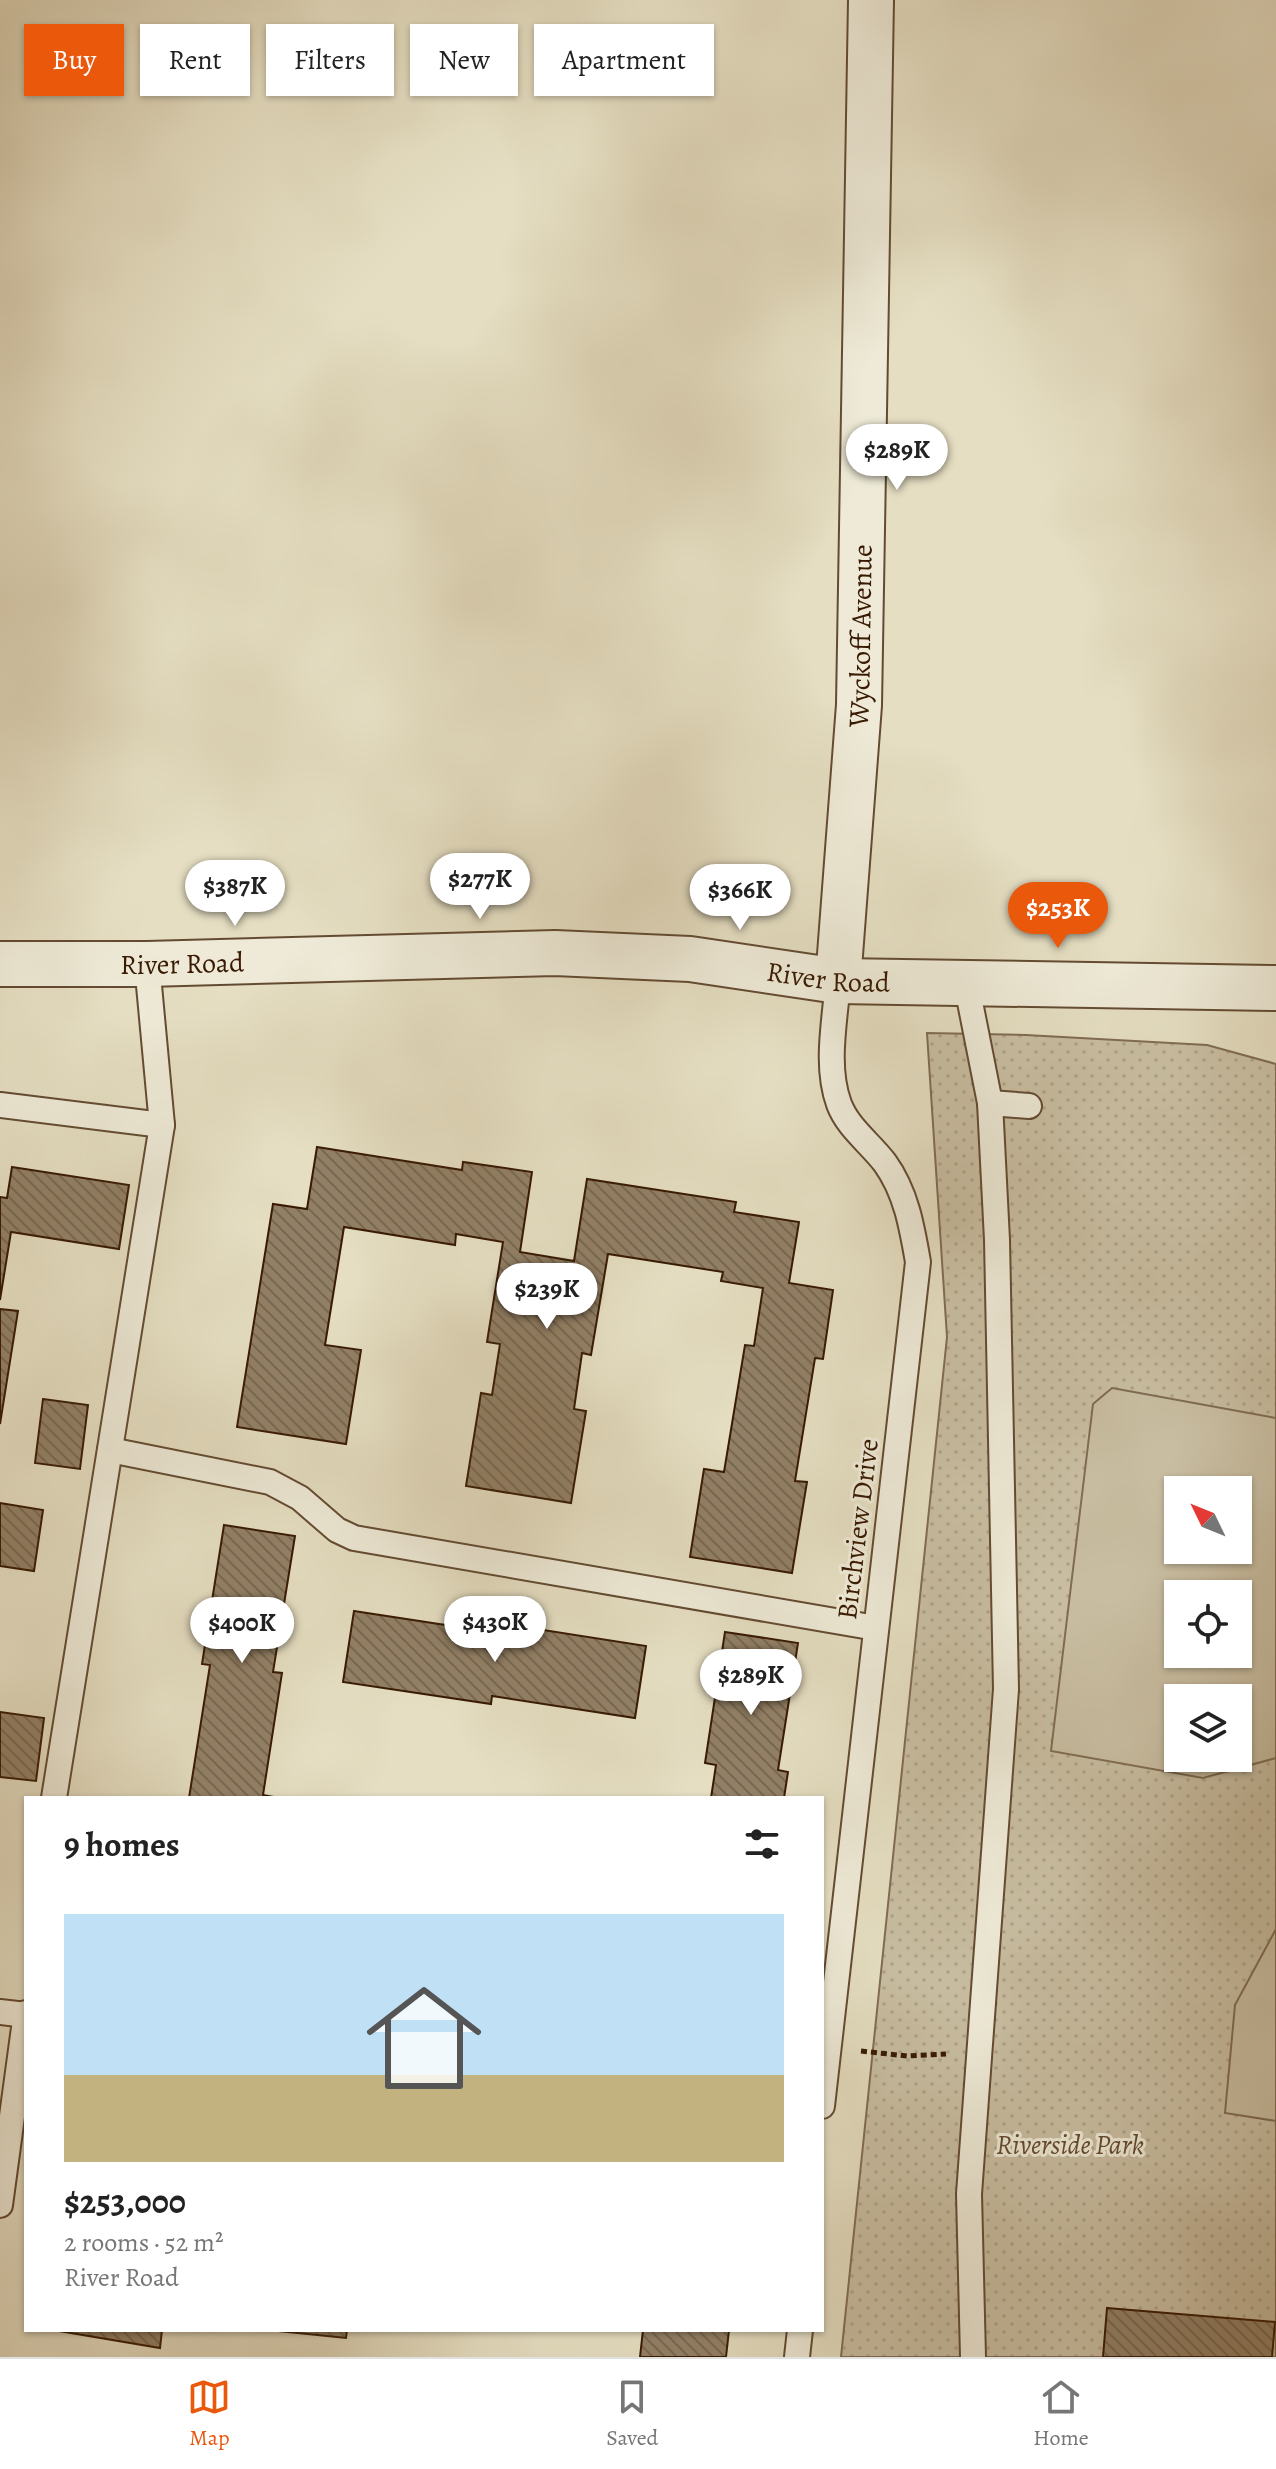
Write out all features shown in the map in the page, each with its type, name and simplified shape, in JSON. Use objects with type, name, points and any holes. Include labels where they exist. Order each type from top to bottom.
[{"type":"street","name":"Wyckoff Avenue","points":[[838,981],[859,705],[871,0]]},
{"type":"street","name":"River Road","points":[[0,964],[147,964],[555,953],[690,959],[838,981],[1276,988]]},
{"type":"lane","points":[[54,1796],[162,1125],[147,964]]},
{"type":"lane","name":"Birchview Drive","points":[[824,2076],[918,1262],[911,1221],[899,1186],[885,1164],[850,1125],[839,1104],[833,1078],[832,1049],[838,981]]},
{"type":"lane","points":[[966,982],[990,1103],[997,1240],[1006,1689],[969,2194],[973,2357]]},
{"type":"lane","points":[[990,1103],[1029,1106]]},
{"type":"lane","points":[[0,1105],[162,1125]]},
{"type":"lane","points":[[110,1450],[270,1482],[300,1498],[337,1530],[354,1538],[876,1628]]},
{"type":"lane","points":[[0,2012],[24,2014]]},
{"type":"lane","points":[[0,2205],[24,2029]]},
{"type":"lane","points":[[797,2357],[800,2332]]},
{"type":"path","points":[[827,2031],[907,2056],[979,2051]]},
{"type":"green space","name":"Riverside Park","points":[[927,1033],[1207,1045],[1276,1064],[1276,2357],[841,2357],[947,1337]]},
{"type":"green space","points":[[1112,1388],[1276,1418],[1276,1758],[1252,1765],[1252,1684],[1164,1684],[1164,1771],[1051,1751],[1093,1404]]},
{"type":"green space","points":[[1169,1772],[1225,1772],[1203,1778]]},
{"type":"green space","points":[[1276,1929],[1276,2121],[1225,2113],[1235,2005]]},
{"type":"building","points":[[317,1147],[462,1170],[463,1162],[532,1172],[520,1252],[574,1261],[587,1179],[736,1202],[734,1212],[799,1222],[789,1283],[833,1290],[823,1359],[815,1358],[795,1481],[807,1482],[792,1573],[690,1557],[704,1469],[724,1472],[745,1345],[754,1346],[763,1288],[721,1281],[723,1272],[608,1254],[591,1355],[582,1353],[574,1409],[586,1411],[571,1503],[466,1486],[481,1393],[492,1395],[500,1344],[487,1342],[503,1242],[456,1234],[455,1245],[344,1227],[325,1345],[361,1350],[346,1444],[237,1427],[273,1204],[307,1209]]},
{"type":"building","points":[[12,1167],[129,1185],[119,1249],[11,1232],[0,1300],[0,1197],[7,1198]]},
{"type":"building","points":[[0,1309],[18,1311],[0,1424]]},
{"type":"building","points":[[43,1399],[88,1405],[80,1469],[35,1463]]},
{"type":"building","points":[[0,1503],[43,1510],[34,1571],[0,1566]]},
{"type":"building","points":[[224,1525],[295,1536],[273,1672],[282,1673],[263,1795],[268,1796],[189,1796],[210,1665],[202,1664]]},
{"type":"building","points":[[354,1611],[498,1633],[499,1623],[646,1646],[635,1718],[492,1696],[491,1704],[343,1682]]},
{"type":"building","points":[[725,1632],[798,1643],[778,1770],[788,1772],[784,1796],[711,1796],[716,1765],[705,1763]]},
{"type":"building","points":[[0,1712],[44,1718],[36,1781],[0,1777]]},
{"type":"building","points":[[1107,2308],[1275,2322],[1272,2357],[1103,2357]]},
{"type":"building","points":[[65,2332],[162,2332],[160,2348]]},
{"type":"building","points":[[288,2332],[347,2332],[346,2338]]},
{"type":"building","points":[[643,2332],[729,2332],[726,2357],[640,2357]]}]
